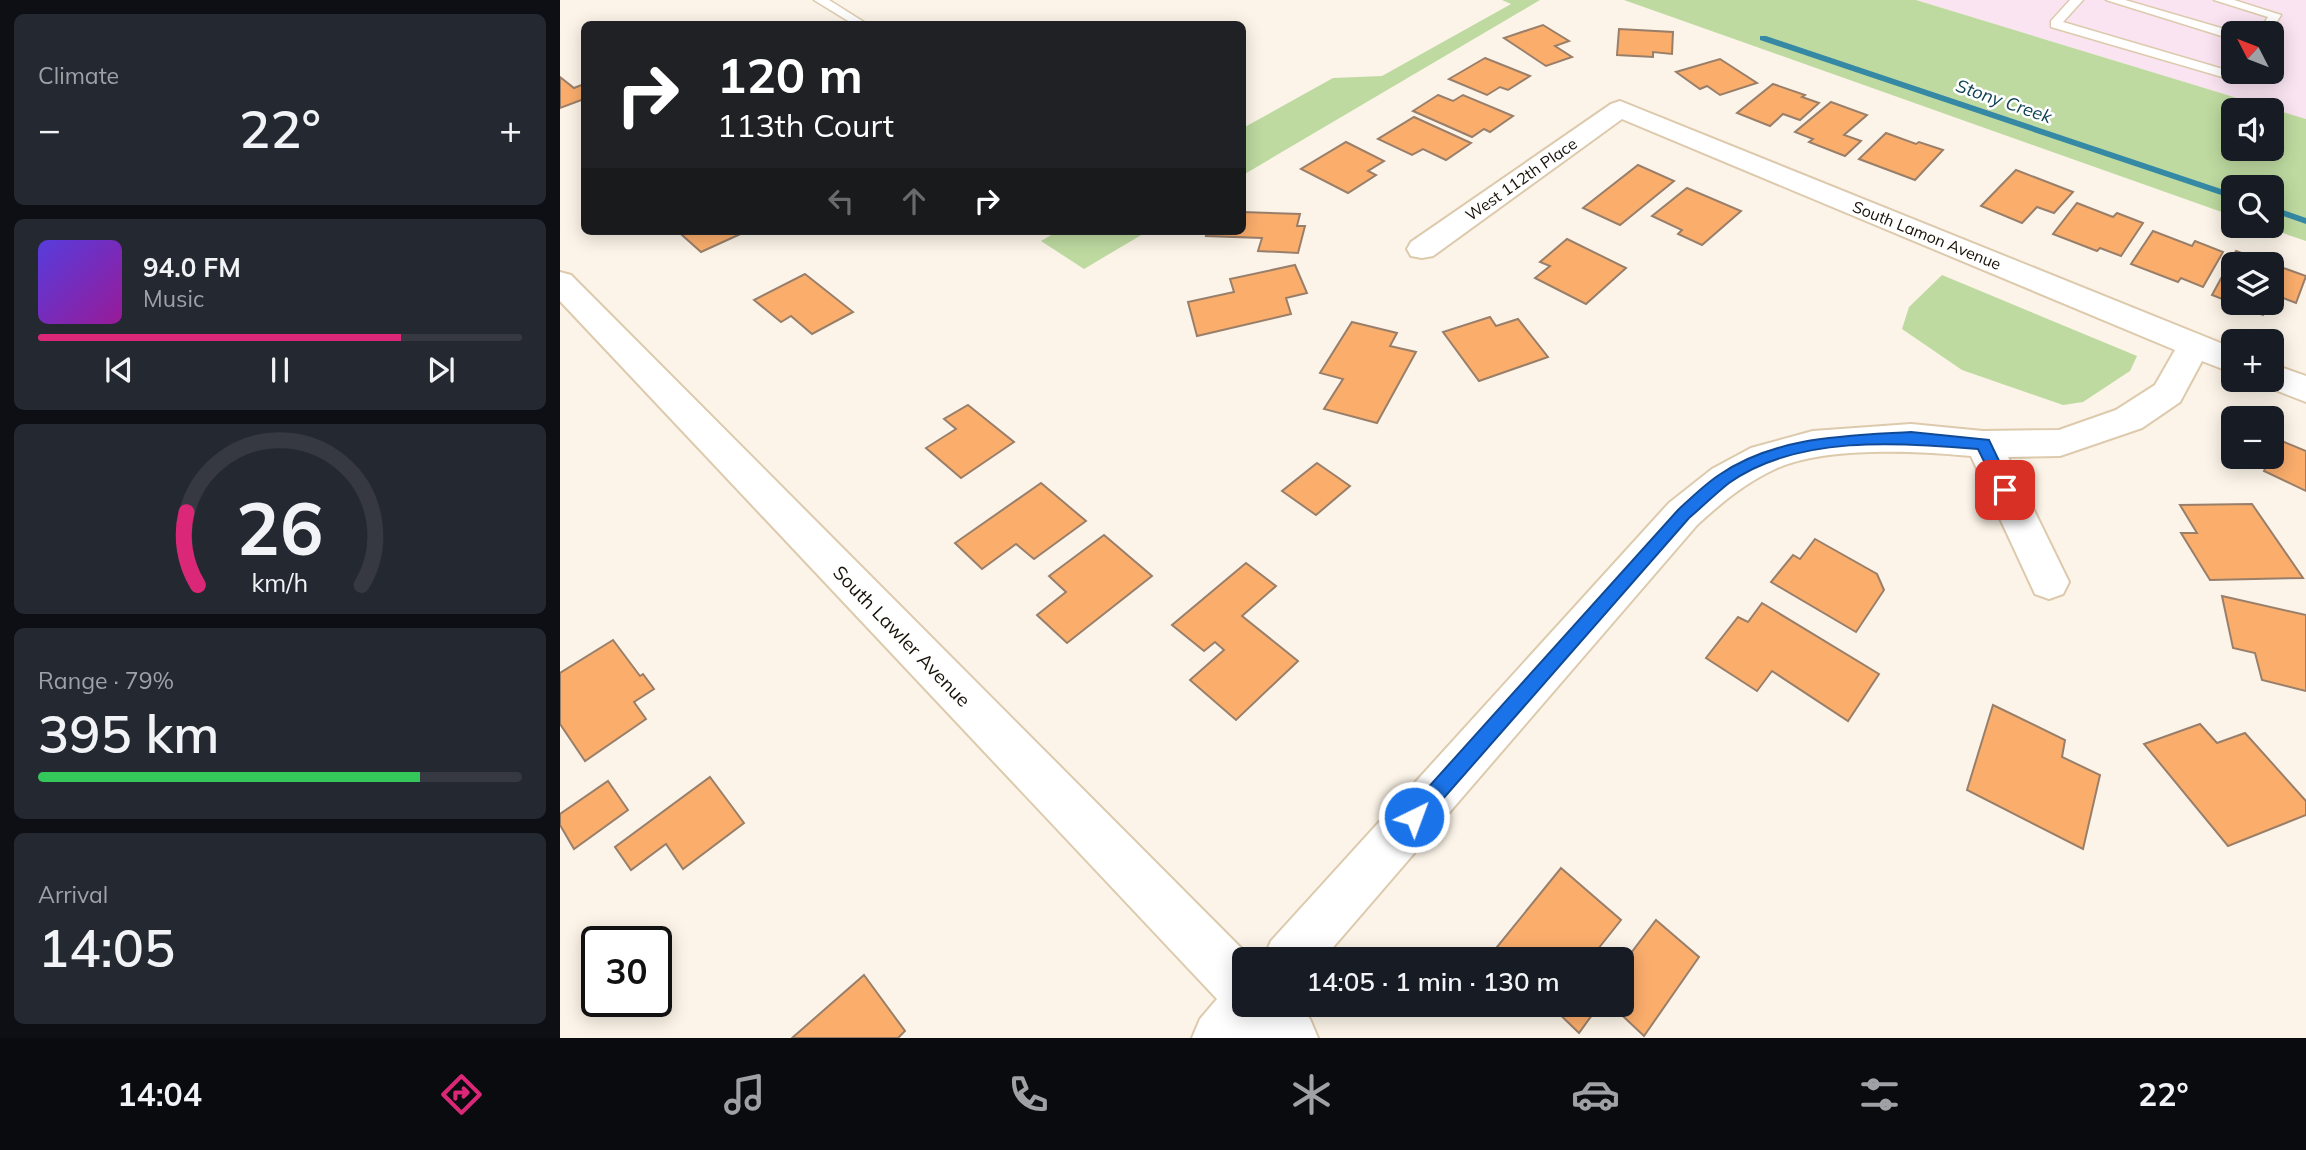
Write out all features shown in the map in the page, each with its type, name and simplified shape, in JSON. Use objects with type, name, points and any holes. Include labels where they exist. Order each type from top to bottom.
[{"type":"street","name":"West 112th Place","points":[[1422,249],[1620,108]]},
{"type":"street","name":"South Lamon Avenue","points":[[1620,108],[2221,355]]},
{"type":"street","name":"South Lawler Avenue","points":[[560,282],[1232,977]]},
{"type":"street","points":[[1300,947],[1683,514],[1725,479],[1765,458],[1813,444],[1911,437],[1983,444],[2060,443],[2129,419],[2168,393],[2194,345]]},
{"type":"street","points":[[2284,381],[2306,390]]},
{"type":"street","points":[[1983,444],[2049,582]]},
{"type":"street","points":[[1219,1038],[1238,1017]]},
{"type":"street","points":[[1271,1017],[1291,1038]]},
{"type":"lane","points":[[820,0],[856,21]]},
{"type":"lane","points":[[2077,0],[2055,24],[2221,73]]},
{"type":"lane","points":[[2112,0],[2221,32]]},
{"type":"lane","points":[[2220,0],[2276,15],[2272,21]]},
{"type":"shaded area","points":[[1916,0],[2306,0],[2306,119],[2284,112],[2284,98],[2237,98]]},
{"type":"green space","points":[[1502,0],[1540,0],[1246,173],[1246,126],[1333,78],[1382,76],[1511,4]]},
{"type":"green space","points":[[1624,0],[1916,0],[2237,98],[2221,98],[2221,161],[2284,161],[2284,112],[2306,119],[2306,241],[2284,234],[2284,175],[2221,175],[2221,212]]},
{"type":"green space","points":[[1051,235],[1141,235],[1084,269],[1041,241]]},
{"type":"green space","points":[[1942,275],[2137,356],[2130,371],[2083,402],[2063,405],[1962,370],[1902,329],[1909,307]]},
{"type":"building","points":[[1543,25],[1569,41],[1555,46],[1572,57],[1546,66],[1504,38]]},
{"type":"building","points":[[1619,29],[1673,32],[1672,54],[1653,52],[1653,57],[1617,55]]},
{"type":"building","points":[[1485,58],[1530,76],[1508,90],[1500,87],[1487,95],[1449,79]]},
{"type":"building","points":[[1720,59],[1757,83],[1720,95],[1707,86],[1700,89],[1676,72]]},
{"type":"building","points":[[560,77],[574,88],[581,85],[581,100],[560,108]]},
{"type":"building","points":[[1773,84],[1819,103],[1800,120],[1783,114],[1770,126],[1737,113]]},
{"type":"building","points":[[1438,95],[1453,101],[1463,95],[1513,116],[1490,132],[1484,129],[1472,137],[1413,111]]},
{"type":"building","points":[[1831,102],[1867,115],[1844,135],[1861,141],[1845,156],[1809,142],[1813,139],[1795,132]]},
{"type":"building","points":[[1414,117],[1471,143],[1446,160],[1423,149],[1412,155],[1378,139]]},
{"type":"building","points":[[1886,133],[1943,150],[1915,180],[1859,159]]},
{"type":"building","points":[[1346,142],[1384,161],[1368,171],[1376,175],[1348,193],[1301,169]]},
{"type":"building","points":[[1638,165],[1674,181],[1620,225],[1583,208]]},
{"type":"building","points":[[2016,170],[2073,192],[2054,213],[2037,207],[2022,223],[1981,206]]},
{"type":"building","points":[[1687,188],[1741,211],[1702,245],[1678,234],[1682,230],[1652,216]]},
{"type":"building","points":[[2077,203],[2113,217],[2117,213],[2143,223],[2121,256],[2100,248],[2097,251],[2053,234]]},
{"type":"building","points":[[1246,212],[1300,214],[1297,226],[1305,226],[1298,253],[1258,251],[1262,238],[1206,236],[1246,235]]},
{"type":"building","points":[[2153,231],[2192,246],[2195,241],[2223,252],[2203,287],[2181,278],[2178,282],[2131,264]]},
{"type":"building","points":[[682,235],[738,235],[701,252]]},
{"type":"building","points":[[1567,239],[1626,268],[1586,304],[1535,278],[1550,266],[1540,262]]},
{"type":"building","points":[[1295,265],[1307,293],[1286,298],[1291,314],[1197,336],[1188,302],[1234,292],[1230,279]]},
{"type":"building","points":[[2284,268],[2306,276],[2296,303],[2284,298]]},
{"type":"building","points":[[805,274],[853,312],[812,334],[791,316],[781,322],[754,300]]},
{"type":"building","points":[[2221,278],[2221,299],[2212,295]]},
{"type":"building","points":[[1490,317],[1496,326],[1518,319],[1548,357],[1479,381],[1443,332]]},
{"type":"building","points":[[1352,322],[1397,333],[1390,346],[1416,352],[1377,423],[1324,409],[1343,379],[1320,373]]},
{"type":"building","points":[[968,405],[1014,442],[961,478],[926,448],[956,429],[944,419]]},
{"type":"building","points":[[2284,442],[2306,451],[2306,491],[2264,471],[2284,469]]},
{"type":"building","points":[[1317,463],[1350,486],[1316,515],[1282,491]]},
{"type":"building","points":[[1041,483],[1086,521],[1034,559],[1016,544],[982,569],[955,543]]},
{"type":"building","points":[[2252,504],[2303,578],[2210,580],[2181,533],[2197,533],[2180,505]]},
{"type":"building","points":[[1104,535],[1152,576],[1067,643],[1037,615],[1066,592],[1049,576]]},
{"type":"building","points":[[1815,539],[1877,574],[1884,590],[1856,632],[1771,582],[1793,555],[1800,559]]},
{"type":"building","points":[[1246,563],[1276,586],[1242,616],[1298,661],[1236,720],[1190,680],[1224,650],[1215,642],[1204,651],[1172,625]]},
{"type":"building","points":[[2222,596],[2306,615],[2306,691],[2262,680],[2255,653],[2233,648]]},
{"type":"building","points":[[1762,603],[1879,674],[1848,721],[1772,671],[1757,691],[1706,658],[1738,617],[1748,622]]},
{"type":"building","points":[[613,640],[640,676],[643,674],[654,689],[634,702],[646,719],[585,761],[560,724],[560,673]]},
{"type":"building","points":[[1993,705],[2065,740],[2062,757],[2100,775],[2083,849],[1967,790]]},
{"type":"building","points":[[2200,724],[2217,743],[2245,733],[2306,801],[2306,815],[2228,846],[2144,744]]},
{"type":"building","points":[[710,777],[744,823],[683,869],[666,844],[631,870],[615,847]]},
{"type":"building","points":[[608,781],[628,810],[574,849],[560,825],[560,814]]},
{"type":"building","points":[[1561,868],[1621,920],[1600,947],[1497,947]]},
{"type":"building","points":[[1656,920],[1699,957],[1644,1036],[1624,1017],[1634,1017],[1634,949]]},
{"type":"building","points":[[864,975],[905,1031],[898,1038],[792,1038]]},
{"type":"building","points":[[1562,1017],[1591,1017],[1579,1033]]},
{"type":"waterway","name":"Stony Creek","points":[[1763,38],[2221,192]]},
{"type":"waterway","name":"Stony Creek","points":[[2284,213],[2306,221]]},
{"type":"route","points":[[1414,817],[1683,514],[1725,479],[1765,458],[1813,444],[1911,437],[1983,444],[2005,490]]}]
